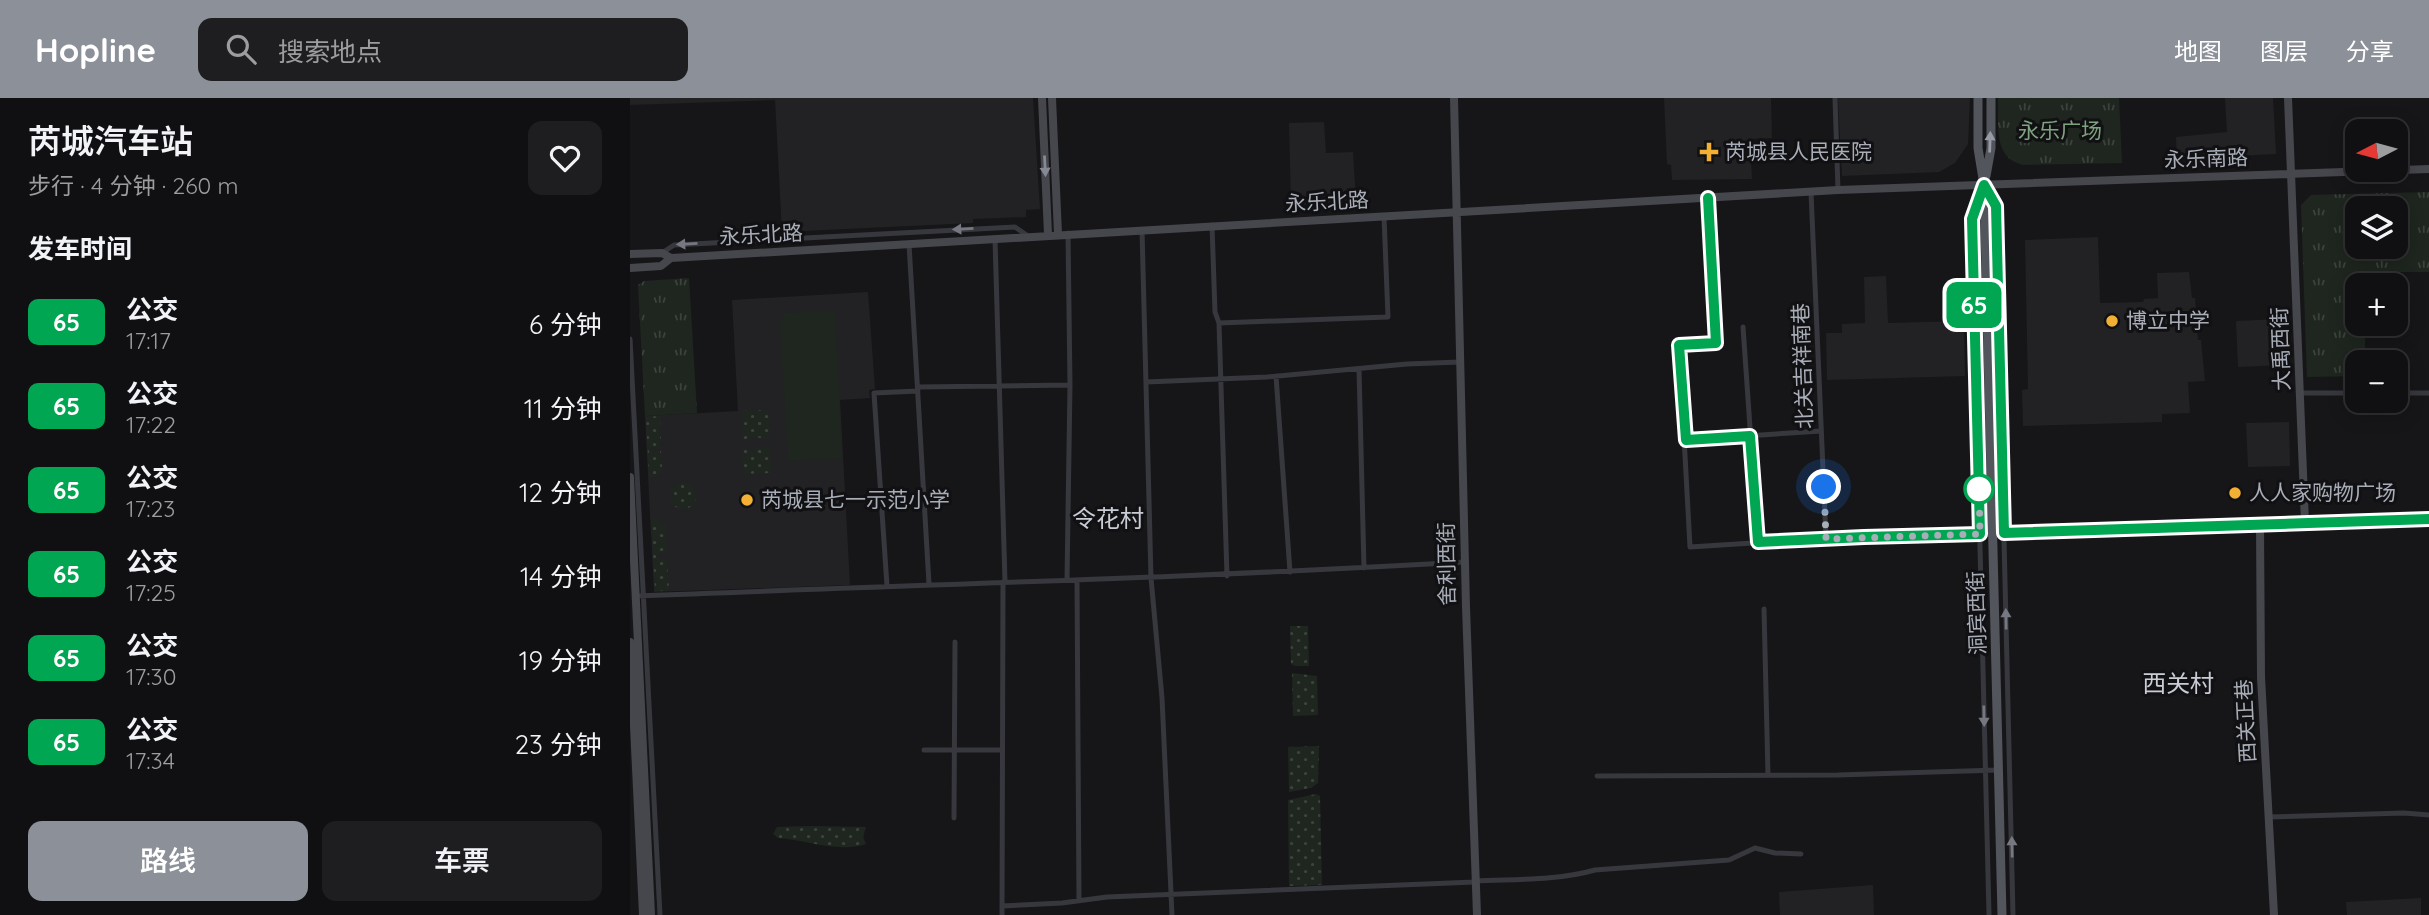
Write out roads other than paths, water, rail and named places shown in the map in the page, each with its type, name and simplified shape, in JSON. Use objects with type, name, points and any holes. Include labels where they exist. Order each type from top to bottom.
[{"type":"main road","points":[[1978,98],[1978,148],[1984,185]]},
{"type":"main road","points":[[1984,185],[1991,148],[1991,98]]},
{"type":"main road","name":"洞宾西街","points":[[1984,185],[1997,534],[2002,915]]},
{"type":"street","points":[[1042,98],[1048,234]]},
{"type":"street","points":[[1052,98],[1058,234]]},
{"type":"street","name":"舍利西街","points":[[1454,98],[1477,915]]},
{"type":"street","points":[[1835,98],[1838,190]]},
{"type":"street","name":"大禹西街","points":[[2288,98],[2305,523]]},
{"type":"street","name":"永乐南路","points":[[1984,185],[2429,169]]},
{"type":"street","points":[[1984,185],[1972,219],[1989,915]]},
{"type":"street","name":"永乐北路","points":[[630,268],[661,266],[671,258],[1048,234],[1838,190],[1984,185]]},
{"type":"street","name":"北关吉祥南巷","points":[[1811,192],[1826,539]]},
{"type":"street","points":[[1708,198],[1716,343],[1679,345],[1690,547],[1826,539],[2429,519]]},
{"type":"street","points":[[1219,323],[1388,317],[1384,216]]},
{"type":"street","points":[[1212,225],[1215,312],[1219,323],[1227,576]]},
{"type":"street","points":[[662,253],[674,245],[1015,227],[1028,236]]},
{"type":"street","points":[[1142,229],[1151,578],[1162,698],[1172,915]]},
{"type":"street","points":[[1067,580],[1070,385],[1068,233]]},
{"type":"street","points":[[995,238],[1004,582],[1002,915]]},
{"type":"street","points":[[909,244],[929,584]]},
{"type":"street","points":[[630,254],[662,253],[671,258]]},
{"type":"street","points":[[1743,327],[1758,542]]},
{"type":"street","points":[[630,339],[652,915]]},
{"type":"street","points":[[1146,382],[1276,376],[1460,362]]},
{"type":"street","points":[[1359,369],[1364,568]]},
{"type":"street","points":[[1276,376],[1290,572]]},
{"type":"street","points":[[887,586],[874,393],[918,389],[1070,385]]},
{"type":"street","points":[[2300,393],[2345,393]]},
{"type":"street","points":[[2408,393],[2429,393]]},
{"type":"street","points":[[1686,440],[1821,432]]},
{"type":"street","points":[[630,477],[660,915]]},
{"type":"street","name":"西关正巷","points":[[2260,524],[2261,677],[2274,915]]},
{"type":"street","points":[[1997,534],[2013,915]]},
{"type":"street","points":[[639,596],[929,584],[1227,576],[1465,562]]},
{"type":"street","points":[[1077,580],[1079,901]]},
{"type":"street","points":[[1764,609],[1768,775]]},
{"type":"street","points":[[630,642],[643,915]]},
{"type":"street","points":[[954,818],[955,642]]},
{"type":"street","points":[[924,750],[1002,750]]},
{"type":"street","points":[[1597,776],[1998,770]]},
{"type":"street","points":[[2269,817],[2404,813],[2429,815]]},
{"type":"street","points":[[1002,906],[1171,894],[1564,877],[1595,870],[1729,860],[1755,848],[1775,853],[1801,854]]},
{"type":"place","name":"芮城县人民医院","points":[[1709,152]]},
{"type":"place","name":"博立中学","points":[[2112,321]]},
{"type":"place","name":"人人家购物广场","points":[[2235,493]]},
{"type":"place","name":"芮城县七一示范小学","points":[[747,500]]},
{"type":"district","name":"令花村","points":[[1108,519]]},
{"type":"district","name":"西关村","points":[[2178,684]]},
{"type":"park label","name":"永乐广场","points":[[2060,131]]}]
